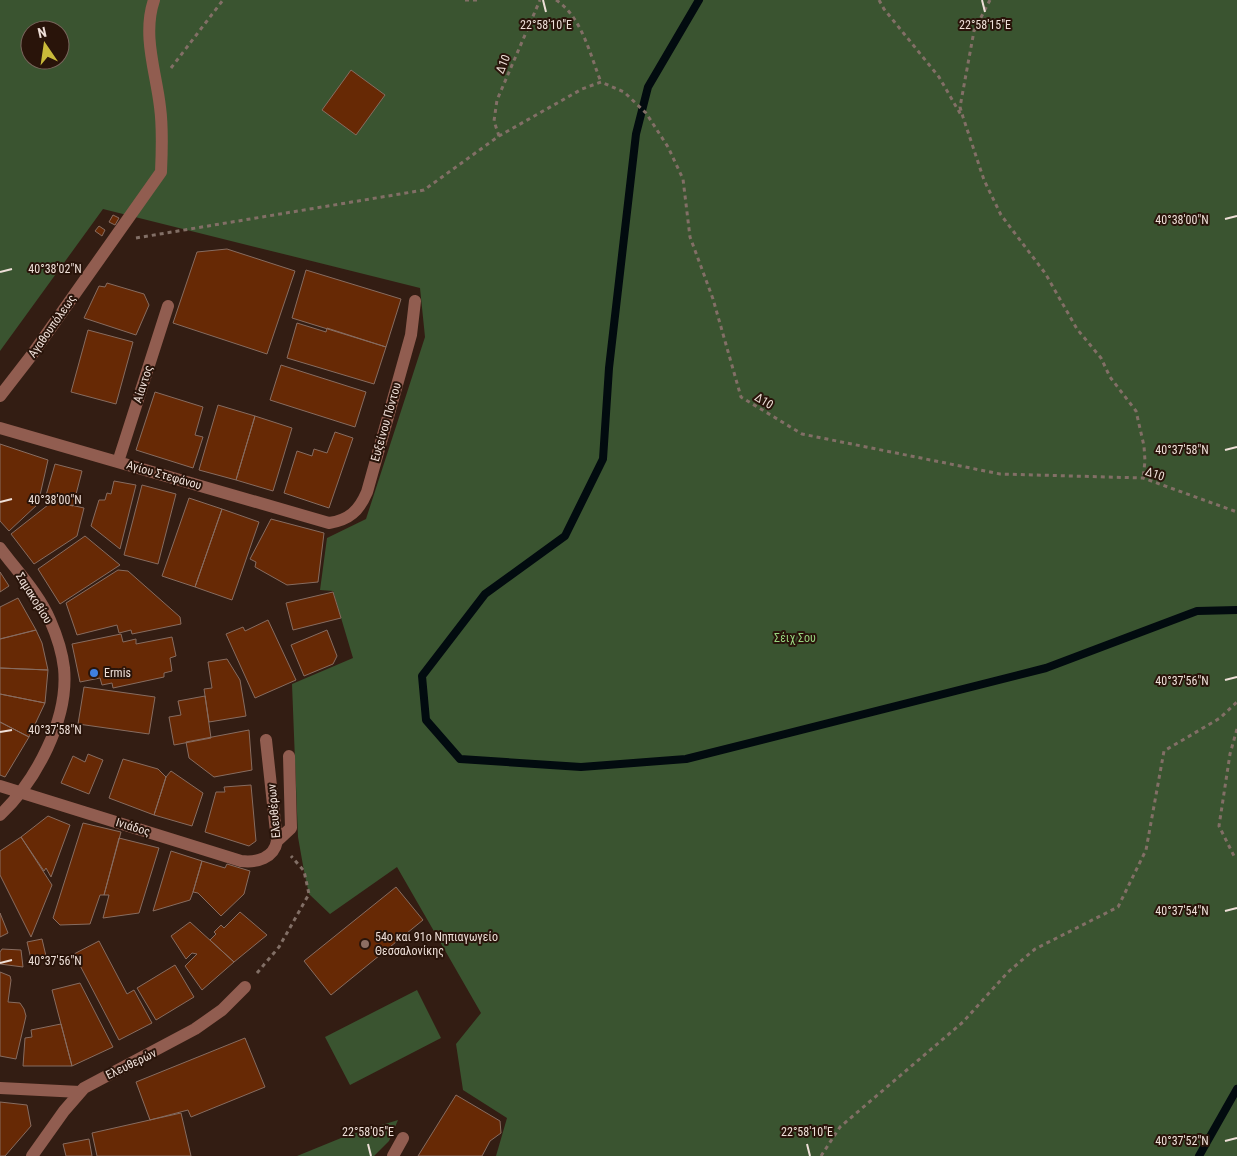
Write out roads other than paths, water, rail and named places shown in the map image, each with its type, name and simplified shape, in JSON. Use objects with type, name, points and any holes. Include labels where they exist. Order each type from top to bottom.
[{"type":"street","name":"Αγαθουπόλεως","points":[[0,396],[31,356],[161,172],[163,141],[149,37],[154,0]]},
{"type":"street","name":"Ευξείνου Πόντου","points":[[329,523],[350,517],[363,500],[411,335],[415,301]]},
{"type":"street","name":"Αίαντος","points":[[118,462],[168,306]]},
{"type":"street","name":"Αγίου Στεφάνου","points":[[0,428],[329,523]]},
{"type":"street","name":"Σαμακοβίου","points":[[0,548],[49,618],[60,646],[64,668],[62,697],[48,748],[36,772],[21,793],[0,815]]},
{"type":"street","name":"Ελευθέρων","points":[[246,862],[267,857],[274,850],[277,841],[266,740]]},
{"type":"street","points":[[277,841],[291,828],[289,756]]},
{"type":"street","name":"Ινιάδος","points":[[0,786],[246,862]]},
{"type":"street","name":"Ελευθερών","points":[[32,1156],[80,1092],[195,1029],[222,1010],[245,987]]},
{"type":"street","points":[[0,1088],[80,1092]]},
{"type":"street","points":[[393,1156],[404,1138]]},
{"type":"waterway","points":[[699,0],[648,87],[636,134],[609,368],[603,459],[565,536],[485,594],[422,676],[426,720],[460,759],[581,767],[686,759],[1046,668],[1197,611],[1237,610]]},
{"type":"waterway","points":[[1199,1156],[1237,1089]]},
{"type":"place","name":"Ermis","points":[[94,673]]},
{"type":"place","name":"54ο και 91ο Νηπιαγωγείο Θεσσαλονίκης","points":[[365,944]]},
{"type":"park label","name":"Σέιχ Σου","points":[[795,638]]}]
